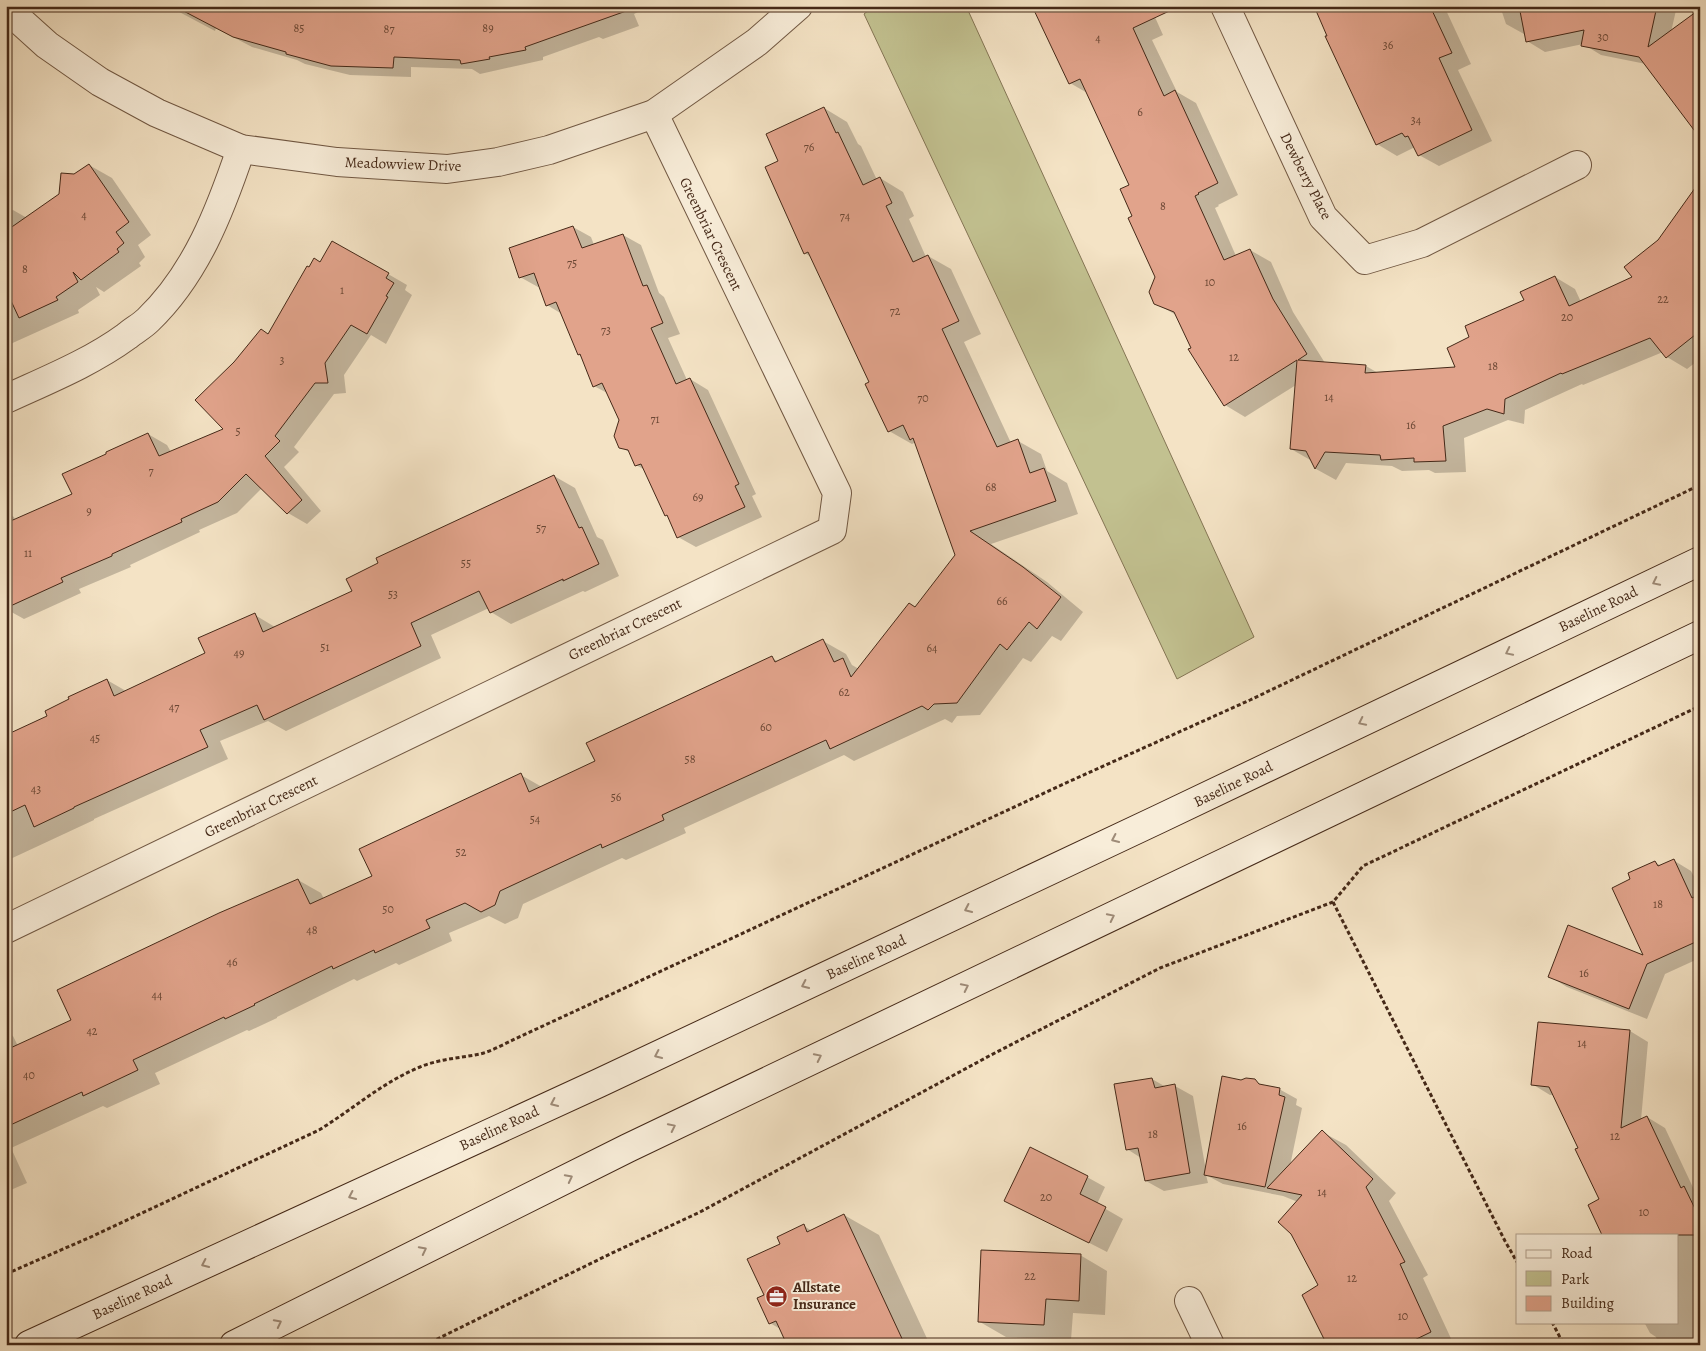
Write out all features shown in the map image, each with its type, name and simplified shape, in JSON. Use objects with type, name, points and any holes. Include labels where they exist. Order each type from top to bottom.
[{"type":"main road","name":"Meadowview Drive","points":[[6,8],[47,45],[100,82],[157,114],[241,149],[338,162],[447,169],[498,162],[549,150],[654,114],[757,42],[798,6]]},
{"type":"main road","name":"Dewberry Place","points":[[1224,6],[1323,217],[1365,260],[1422,243],[1577,165]]},
{"type":"main road","name":"Greenbriar Crescent","points":[[6,928],[832,530],[837,493],[654,114]]},
{"type":"main road","points":[[6,399],[70,370],[110,348],[148,320],[177,286],[207,238],[225,196],[241,149]]},
{"type":"main road","name":"Baseline Road","points":[[29,1345],[599,1083],[1700,561]]},
{"type":"main road","points":[[234,1345],[637,1144],[1700,635]]},
{"type":"main road","points":[[1188,1302],[1210,1345]]},
{"type":"path","points":[[6,1274],[93,1236],[319,1130],[348,1112],[381,1087],[404,1074],[436,1062],[483,1053],[515,1039],[1068,782],[1250,700],[1700,485]]},
{"type":"path","points":[[425,1345],[700,1212],[991,1055],[1160,968],[1333,902],[1363,866],[1700,706]]},
{"type":"path","points":[[1333,902],[1516,1260]]},
{"type":"path","points":[[1553,1324],[1564,1345]]},
{"type":"green space","points":[[874,6],[966,6],[1254,637],[1177,679],[864,14]]},
{"type":"building","points":[[174,6],[628,6],[629,10],[525,47],[526,50],[489,57],[490,59],[461,64],[460,60],[394,57],[393,68],[331,66],[286,54],[286,52],[233,37]]},
{"type":"building","points":[[1032,6],[1180,6],[1133,28],[1164,96],[1175,90],[1218,183],[1195,196],[1224,260],[1250,249],[1273,299],[1307,354],[1298,360],[1366,365],[1365,373],[1455,367],[1447,348],[1469,337],[1465,326],[1524,300],[1520,292],[1555,276],[1569,306],[1632,277],[1624,267],[1658,240],[1700,181],[1700,331],[1666,358],[1650,338],[1561,373],[1505,399],[1504,414],[1487,409],[1443,426],[1446,461],[1414,462],[1414,458],[1381,460],[1380,455],[1325,452],[1315,469],[1306,451],[1290,449],[1297,360],[1224,406],[1188,349],[1191,348],[1174,312],[1154,304],[1149,292],[1155,277],[1128,218],[1132,216],[1120,189],[1129,185],[1080,79],[1069,84]]},
{"type":"building","points":[[1314,6],[1430,6],[1452,53],[1439,58],[1472,130],[1418,156],[1408,136],[1405,137],[1402,133],[1376,145],[1325,36],[1327,36]]},
{"type":"building","points":[[1519,6],[1657,6],[1648,47],[1700,9],[1700,138],[1639,57],[1581,46],[1584,30],[1526,42]]},
{"type":"building","points":[[824,107],[863,185],[880,177],[892,203],[886,206],[913,262],[928,255],[959,321],[942,329],[997,447],[1018,439],[1030,473],[1044,468],[1056,501],[970,531],[1023,567],[1061,597],[1037,629],[1029,622],[1007,650],[1000,644],[957,703],[934,704],[928,710],[922,706],[830,749],[826,740],[662,815],[664,820],[602,848],[601,844],[500,891],[495,905],[481,912],[465,903],[426,920],[430,928],[375,953],[374,950],[333,969],[332,966],[255,1005],[225,1019],[224,1017],[133,1060],[138,1070],[83,1096],[82,1092],[6,1127],[6,1050],[71,1020],[57,990],[219,913],[298,879],[310,904],[372,876],[359,849],[521,773],[529,792],[595,761],[586,743],[772,656],[775,662],[823,639],[834,662],[843,658],[851,677],[909,603],[915,607],[955,555],[913,438],[910,440],[903,425],[888,432],[865,384],[869,382],[808,252],[804,254],[765,167],[778,161],[766,134]]},
{"type":"building","points":[[89,164],[129,222],[116,232],[124,243],[117,249],[119,252],[81,280],[73,272],[78,282],[56,297],[58,300],[19,318],[6,290],[6,231],[59,194],[61,173],[74,174]]},
{"type":"building","points":[[573,226],[582,248],[623,234],[643,286],[647,285],[663,323],[651,328],[676,384],[690,378],[739,484],[735,486],[745,507],[677,538],[641,464],[635,466],[628,450],[619,448],[614,436],[619,420],[602,383],[593,387],[556,302],[546,306],[534,273],[519,278],[509,248]]},
{"type":"building","points":[[332,241],[389,273],[386,278],[394,283],[367,334],[351,325],[325,363],[328,383],[315,383],[275,436],[280,441],[265,456],[302,500],[287,514],[246,474],[218,502],[181,519],[182,522],[112,554],[112,556],[61,578],[63,582],[6,608],[6,523],[72,494],[62,474],[148,433],[159,456],[223,429],[195,400],[234,362],[261,329],[268,334],[307,266],[309,267],[314,258],[320,262]]},
{"type":"building","points":[[554,475],[579,528],[582,527],[599,564],[490,613],[479,591],[411,623],[421,646],[264,720],[257,705],[200,730],[208,747],[34,827],[25,805],[6,814],[6,735],[47,716],[45,711],[69,699],[68,697],[107,679],[114,696],[205,653],[198,638],[255,613],[263,632],[352,591],[346,579],[378,563],[376,558]]},
{"type":"building","points":[[1674,859],[1692,898],[1700,894],[1700,940],[1647,964],[1629,1009],[1548,977],[1568,925],[1643,955],[1612,888],[1630,879],[1628,873],[1655,861],[1658,866]]},
{"type":"building","points":[[1538,1022],[1630,1030],[1621,1128],[1647,1116],[1681,1188],[1684,1186],[1700,1219],[1700,1235],[1602,1234],[1588,1205],[1599,1199],[1575,1149],[1578,1148],[1549,1087],[1531,1085]]},
{"type":"building","points":[[1222,1076],[1241,1080],[1246,1078],[1255,1079],[1259,1084],[1280,1088],[1279,1095],[1285,1097],[1265,1187],[1204,1175]]},
{"type":"building","points":[[1152,1078],[1155,1088],[1175,1084],[1190,1173],[1145,1181],[1138,1148],[1126,1150],[1114,1084]]},
{"type":"building","points":[[1322,1130],[1373,1179],[1366,1187],[1405,1262],[1400,1264],[1431,1332],[1404,1345],[1327,1345],[1302,1295],[1318,1285],[1291,1234],[1278,1222],[1302,1195],[1267,1188]]},
{"type":"building","points":[[1030,1147],[1088,1176],[1080,1194],[1106,1207],[1089,1243],[1004,1201]]},
{"type":"building","points":[[844,1214],[905,1345],[787,1345],[776,1321],[769,1324],[757,1298],[764,1295],[747,1259],[780,1244],[777,1237],[804,1224],[807,1232]]},
{"type":"building","points":[[981,1250],[1081,1254],[1079,1301],[1046,1299],[1044,1325],[978,1322]]},
{"type":"place","name":"Allstate Insurance","points":[[777,1296]]}]
